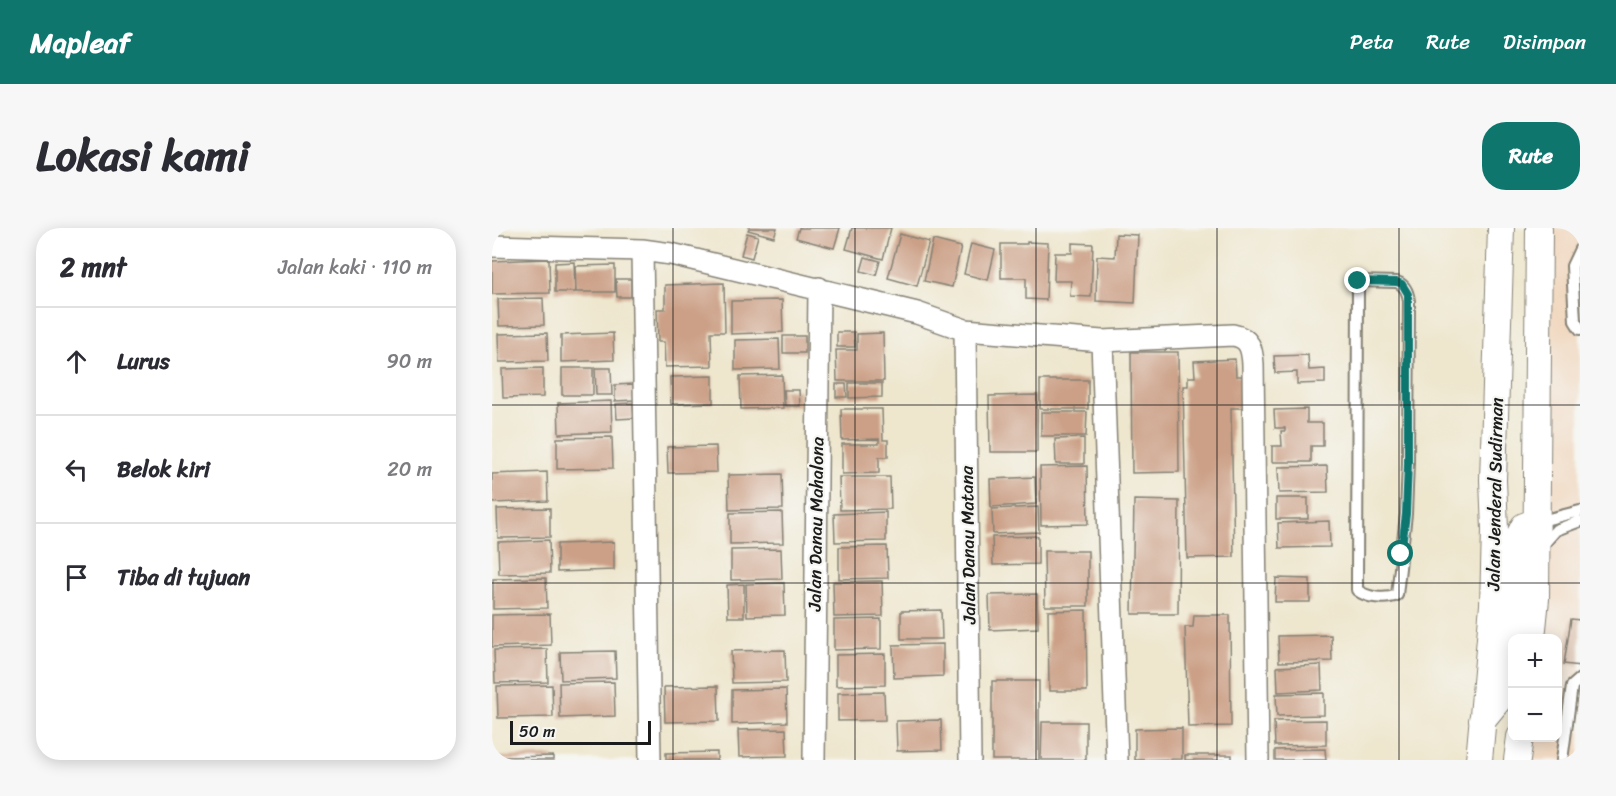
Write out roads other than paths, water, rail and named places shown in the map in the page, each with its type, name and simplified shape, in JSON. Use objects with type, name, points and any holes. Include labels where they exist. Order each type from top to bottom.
[{"type":"street","name":"Jalan Jenderal Sudirman","points":[[1479,760],[1493,605],[1495,530],[1493,480],[1501,228]]},
{"type":"street","points":[[1532,634],[1536,599],[1539,228]]},
{"type":"street","points":[[492,246],[642,250],[671,254],[917,313],[965,330],[1102,341],[1233,335],[1248,341],[1252,351],[1258,760]]},
{"type":"street","points":[[642,250],[650,760]]},
{"type":"street","name":"Jalan Danau Mahalona","points":[[814,760],[819,288]]},
{"type":"street","name":"Jalan Danau Matana","points":[[965,330],[970,760]]},
{"type":"street","points":[[1102,341],[1117,760]]},
{"type":"street","points":[[1515,634],[1518,538],[1524,526],[1536,522]]},
{"type":"street","points":[[1482,720],[1501,697],[1508,675]]},
{"type":"street","points":[[1517,760],[1519,742]]},
{"type":"lane","points":[[1580,249],[1572,266],[1575,321],[1580,329]]},
{"type":"lane","points":[[1358,281],[1397,282],[1402,284],[1409,301],[1406,514],[1397,595],[1390,598],[1370,596],[1357,590],[1358,281]]},
{"type":"lane","points":[[1536,522],[1580,512]]},
{"type":"lane","points":[[1536,551],[1556,530],[1580,521]]},
{"type":"lane","points":[[1562,760],[1572,686],[1580,679]]}]
